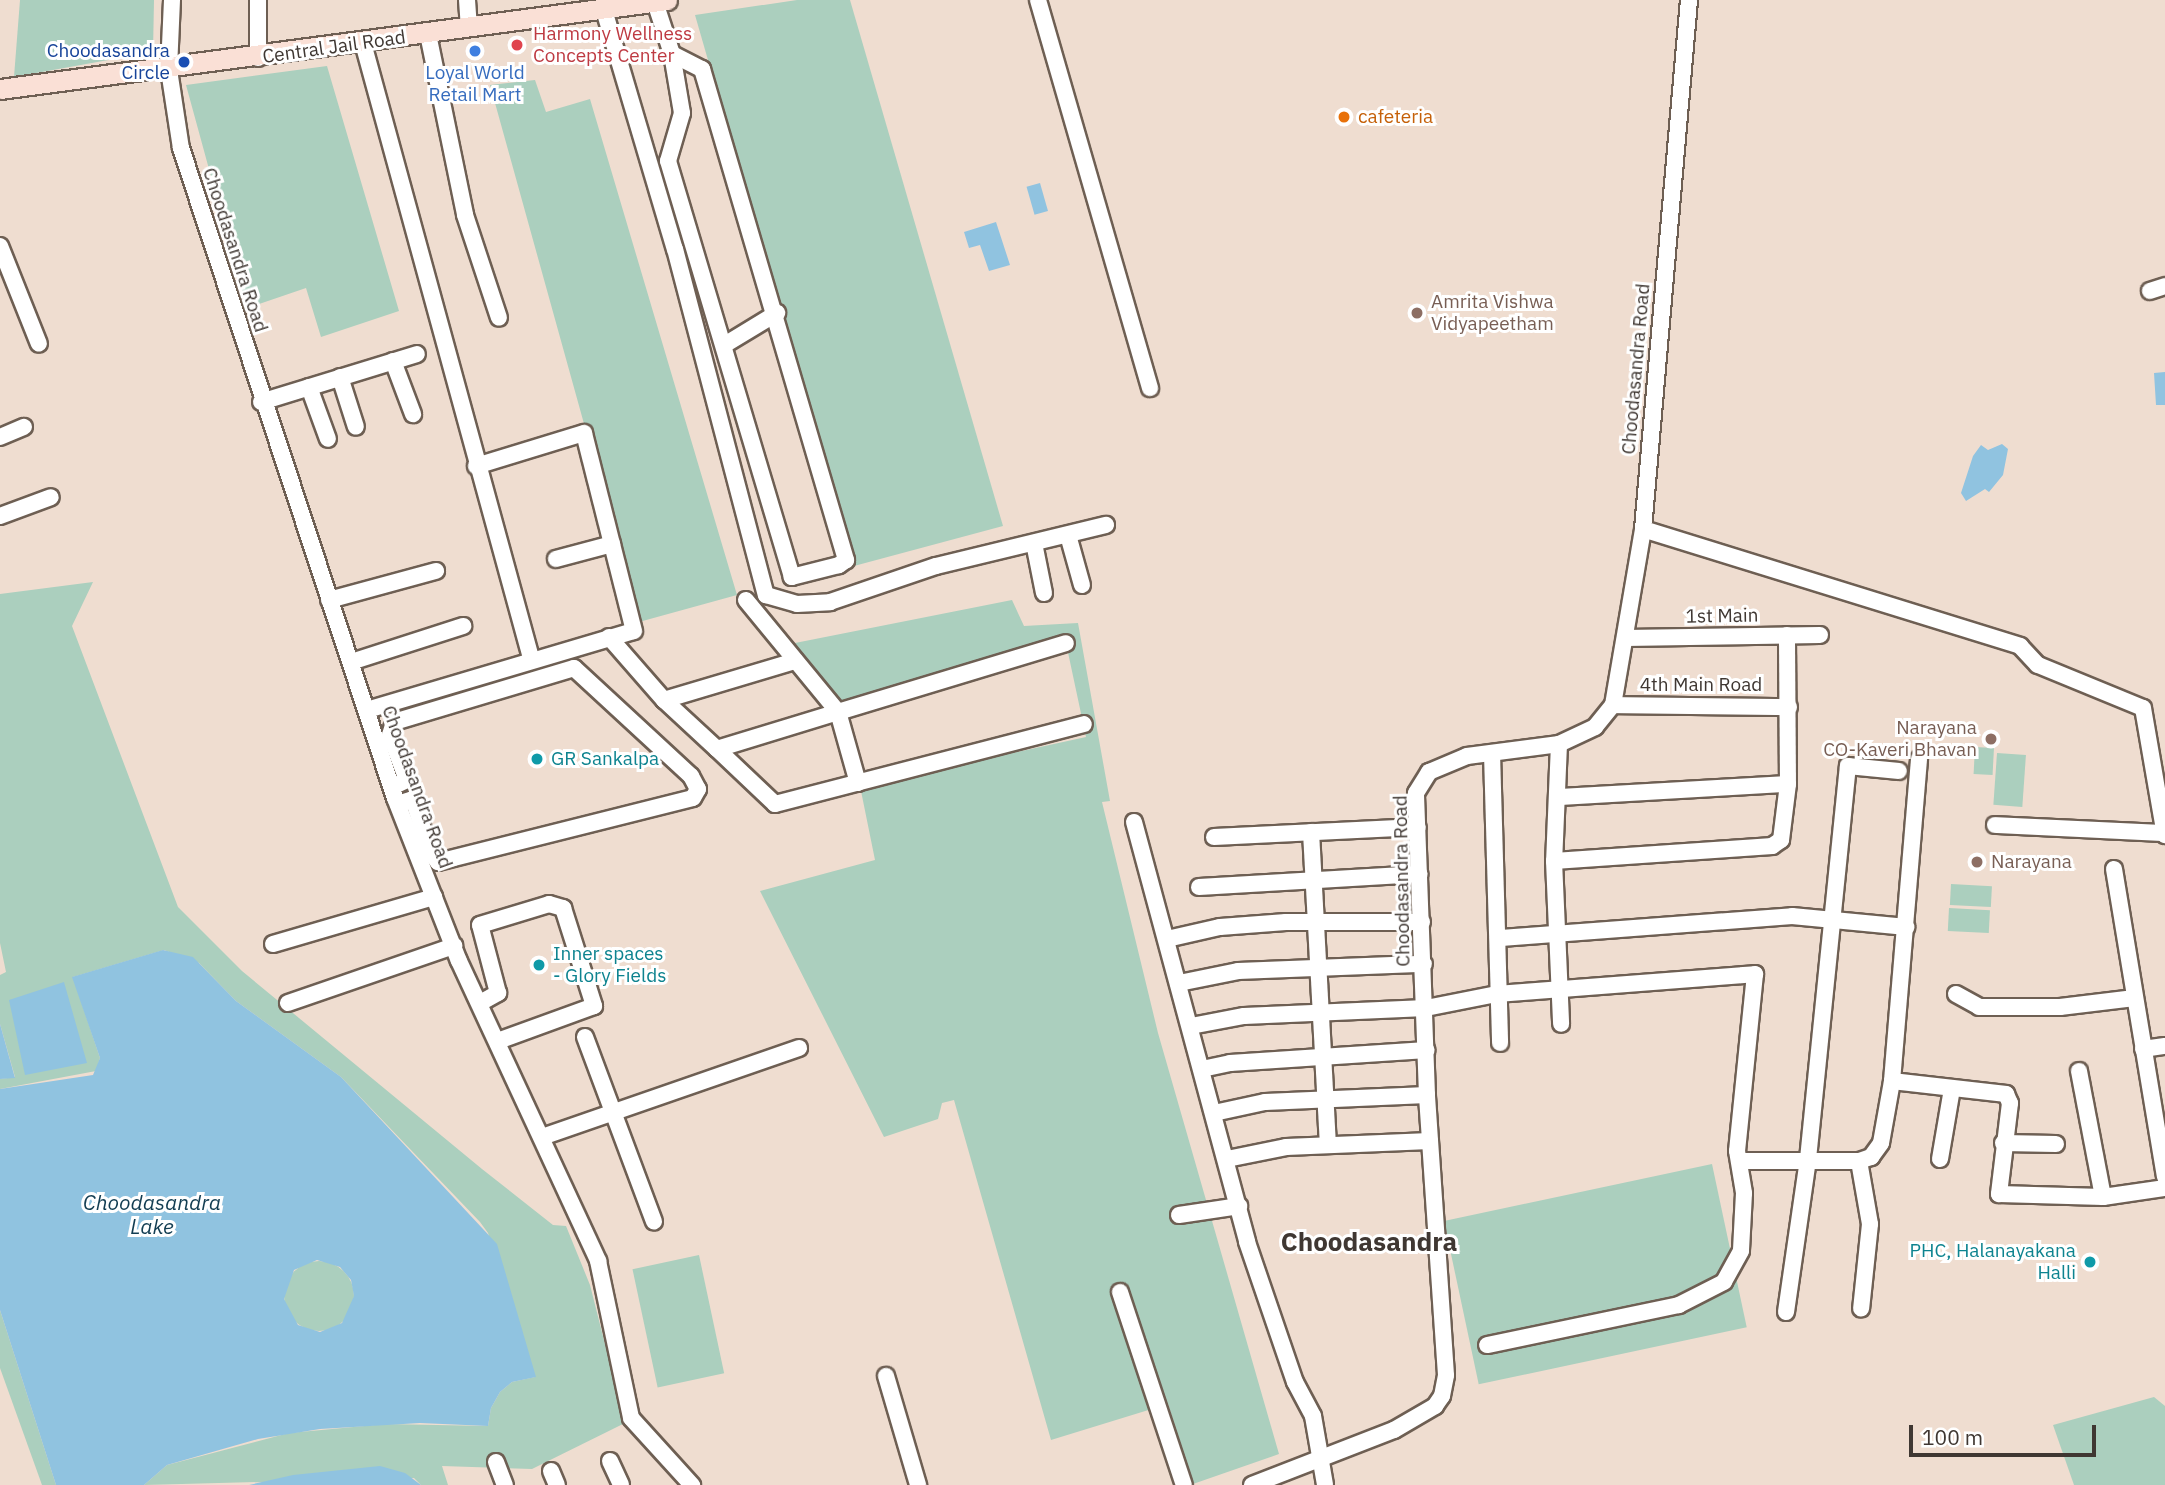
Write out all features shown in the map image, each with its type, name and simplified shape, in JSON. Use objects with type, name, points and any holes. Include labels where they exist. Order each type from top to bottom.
[{"type":"main road","name":"Central Jail Road","points":[[0,89],[169,70],[661,1]]},
{"type":"street","name":"Choodasandra Road","points":[[172,0],[169,70],[181,148],[261,402],[367,710],[406,801],[434,897],[454,946],[480,1003],[505,1038],[542,1137],[598,1261],[631,1418],[692,1485]]},
{"type":"street","points":[[258,0],[258,58]]},
{"type":"street","points":[[467,0],[469,28]]},
{"type":"street","points":[[1038,0],[1150,388]]},
{"type":"street","name":"Choodasandra Road","points":[[1252,1485],[1394,1430],[1435,1406],[1442,1396],[1446,1375],[1427,1095],[1426,1008],[1416,793],[1429,772],[1467,756],[1559,744],[1595,727],[1613,705],[1643,529],[1689,0]]},
{"type":"street","points":[[661,1],[682,113],[668,161],[726,344],[792,577],[839,565],[846,560],[777,313],[702,69],[673,54]]},
{"type":"street","points":[[604,10],[675,249],[766,594],[797,604],[830,602],[936,566],[1106,526]]},
{"type":"street","points":[[428,34],[465,215],[499,318]]},
{"type":"street","points":[[363,43],[531,658]]},
{"type":"street","points":[[0,246],[39,344]]},
{"type":"street","points":[[726,344],[777,313]]},
{"type":"street","points":[[261,402],[417,354]]},
{"type":"street","points":[[393,361],[413,414]]},
{"type":"street","points":[[340,377],[356,427]]},
{"type":"street","points":[[309,387],[328,439]]},
{"type":"street","points":[[0,437],[24,427]]},
{"type":"street","points":[[367,710],[531,658],[634,631],[584,433],[477,466]]},
{"type":"street","points":[[0,516],[51,497]]},
{"type":"street","points":[[1643,529],[2020,646],[2038,665],[2143,708],[2165,834],[1995,825]]},
{"type":"street","points":[[1068,535],[1082,585]]},
{"type":"street","points":[[1034,543],[1044,593]]},
{"type":"street","points":[[556,559],[612,544]]},
{"type":"street","points":[[329,600],[436,571]]},
{"type":"street","points":[[746,600],[838,712],[858,783]]},
{"type":"street","points":[[351,662],[463,626]]},
{"type":"street","points":[[1554,861],[1772,846],[1780,840],[1788,784],[1787,635]]},
{"type":"street","name":"1st Main","points":[[1625,638],[1820,635]]},
{"type":"street","points":[[609,637],[664,700],[775,804],[1084,724]]},
{"type":"street","points":[[718,749],[1066,643]]},
{"type":"street","points":[[664,700],[795,661]]},
{"type":"street","points":[[399,783],[390,735],[394,722],[574,668],[637,723],[691,776],[698,789],[693,798],[438,862],[430,853],[406,801]]},
{"type":"street","name":"4th Main Road","points":[[1613,705],[1789,706]]},
{"type":"street","points":[[1559,744],[1560,797],[1554,861],[1555,934],[1561,1024]]},
{"type":"street","points":[[1492,753],[1501,938],[1497,993],[1500,1043]]},
{"type":"street","points":[[1741,1161],[1859,1161],[1871,1157],[1881,1143],[1892,1082],[1919,759]]},
{"type":"street","points":[[1786,1312],[1808,1159],[1848,766],[1899,771]]},
{"type":"street","points":[[1560,797],[1788,784]]},
{"type":"street","points":[[1135,821],[1239,1206],[1279,1337],[1313,1416],[1325,1485]]},
{"type":"street","points":[[1214,837],[1418,827]]},
{"type":"street","points":[[1311,832],[1318,1016],[1328,1145]]},
{"type":"street","points":[[2114,869],[2165,1177]]},
{"type":"street","points":[[1199,887],[1420,874]]},
{"type":"street","points":[[273,944],[434,897]]},
{"type":"street","points":[[480,1003],[498,993],[480,925],[549,904],[563,908],[594,1006],[505,1038]]},
{"type":"street","points":[[1501,938],[1792,916],[1906,927]]},
{"type":"street","points":[[1167,939],[1220,928],[1315,922],[1422,922]]},
{"type":"street","points":[[288,1003],[454,946]]},
{"type":"street","points":[[1179,983],[1216,973],[1424,964]]},
{"type":"street","points":[[1191,1026],[1244,1016],[1318,1016],[1426,1008],[1497,993],[1755,974],[1737,1151],[1741,1161],[1741,1251],[1724,1282],[1679,1305],[1487,1345]]},
{"type":"street","points":[[1956,994],[1979,1007],[2060,1007],[2134,998]]},
{"type":"street","points":[[585,1037],[611,1113],[654,1222]]},
{"type":"street","points":[[2143,1049],[2165,1046]]},
{"type":"street","points":[[542,1137],[799,1048]]},
{"type":"street","points":[[1202,1069],[1256,1061],[1321,1060],[1427,1050]]},
{"type":"street","points":[[2079,1071],[2103,1197]]},
{"type":"street","points":[[1892,1082],[2006,1094],[2010,1102],[1999,1194],[2103,1197],[2165,1188]]},
{"type":"street","points":[[1940,1159],[1952,1089]]},
{"type":"street","points":[[1214,1114],[1265,1102],[1427,1095]]},
{"type":"street","points":[[1227,1159],[1286,1147],[1430,1141]]},
{"type":"street","points":[[2003,1143],[2056,1144]]},
{"type":"street","points":[[1859,1161],[1870,1224],[1861,1309]]},
{"type":"street","points":[[1179,1215],[1239,1206]]},
{"type":"street","points":[[1120,1292],[1184,1485]]},
{"type":"street","points":[[886,1376],[918,1485]]},
{"type":"street","points":[[610,1461],[621,1485]]},
{"type":"street","points":[[496,1462],[505,1485]]},
{"type":"green space","points":[[20,0],[154,0],[153,52],[14,77]]},
{"type":"green space","points":[[797,0],[850,0],[1003,526],[854,566],[695,15]]},
{"type":"green space","points":[[327,66],[399,311],[321,337],[306,288],[247,308],[186,85]]},
{"type":"green space","points":[[535,80],[546,112],[590,99],[737,595],[639,622],[490,85]]},
{"type":"green space","points":[[93,582],[72,626],[178,907],[242,971],[482,1169],[553,1225],[566,1226],[590,1285],[625,1423],[532,1469],[442,1466],[448,1485],[421,1485],[414,1478],[144,1485],[167,1465],[289,1433],[386,1424],[488,1426],[491,1408],[500,1392],[512,1382],[535,1377],[488,1233],[480,1222],[341,1077],[236,1001],[199,963],[164,950],[73,977],[100,1058],[96,1071],[0,1089],[0,1079],[15,1077],[0,1024],[0,975],[6,972],[0,943],[0,594]]},
{"type":"green space","points":[[1012,600],[1024,626],[1078,623],[1110,801],[1102,802],[1158,1033],[1279,1454],[1193,1484],[1168,1404],[1051,1440],[954,1100],[942,1103],[938,1119],[884,1137],[760,891],[875,860],[860,786],[1086,737],[1066,643],[842,708],[795,643]]},
{"type":"green space","points":[[1975,747],[1994,748],[1993,775],[1974,774]]},
{"type":"green space","points":[[1997,753],[2026,755],[2022,807],[1993,805]]},
{"type":"green space","points":[[1951,884],[1992,886],[1991,907],[1950,905]]},
{"type":"green space","points":[[1949,908],[1990,910],[1989,933],[1948,931]]},
{"type":"green space","points":[[1712,1164],[1747,1327],[1479,1384],[1444,1221]]},
{"type":"green space","points":[[699,1255],[724,1373],[658,1387],[632,1269]]},
{"type":"green space","points":[[326,1261],[339,1267],[348,1276],[352,1282],[352,1310],[344,1321],[333,1329],[312,1331],[294,1321],[286,1310],[284,1289],[294,1271],[305,1263]]},
{"type":"green space","points":[[0,1310],[56,1485],[42,1485],[0,1368]]},
{"type":"green space","points":[[2154,1397],[2165,1406],[2165,1485],[2074,1485],[2053,1425]]},
{"type":"water","points":[[1040,183],[1048,211],[1035,215],[1027,187]]},
{"type":"water","points":[[996,222],[1010,265],[989,271],[980,245],[969,248],[964,232]]},
{"type":"water","points":[[2165,372],[2165,405],[2156,405],[2154,373]]},
{"type":"water","points":[[2002,444],[2008,449],[2003,475],[1989,492],[1985,489],[1966,501],[1961,493],[1973,456],[1981,445],[1988,450]]},
{"type":"water","name":"Choodasandra Lake","points":[[163,950],[193,957],[236,1001],[341,1077],[497,1244],[536,1377],[512,1382],[500,1392],[491,1408],[488,1426],[420,1423],[320,1429],[258,1439],[167,1465],[144,1485],[56,1485],[0,1310],[0,1089],[93,1075],[100,1058],[72,977]],"holes":[[[317,1260],[340,1267],[351,1280],[354,1296],[342,1323],[320,1332],[298,1325],[284,1299],[294,1270]]]},
{"type":"water","points":[[64,982],[87,1063],[25,1075],[9,1000]]},
{"type":"water","points":[[0,1024],[15,1078],[0,1079]]},
{"type":"water","points":[[380,1466],[405,1473],[421,1485],[249,1485],[293,1475]]},
{"type":"place","name":"Harmony Wellness Concepts Center","points":[[517,45]]},
{"type":"place","name":"Loyal World Retail Mart","points":[[475,51]]},
{"type":"place","name":"Choodasandra Circle","points":[[184,62]]},
{"type":"place","name":"cafeteria","points":[[1344,117]]},
{"type":"place","name":"Amrita Vishwa Vidyapeetham","points":[[1417,313]]},
{"type":"place","name":"Narayana CO-Kaveri Bhavan","points":[[1991,739]]},
{"type":"place","name":"GR Sankalpa","points":[[537,759]]},
{"type":"place","name":"Narayana","points":[[1977,862]]},
{"type":"place","name":"Inner spaces - Glory Fields","points":[[539,965]]},
{"type":"place","name":"PHC, Halanayakana Halli","points":[[2090,1262]]},
{"type":"district","name":"Choodasandra","points":[[1369,1242]]}]
